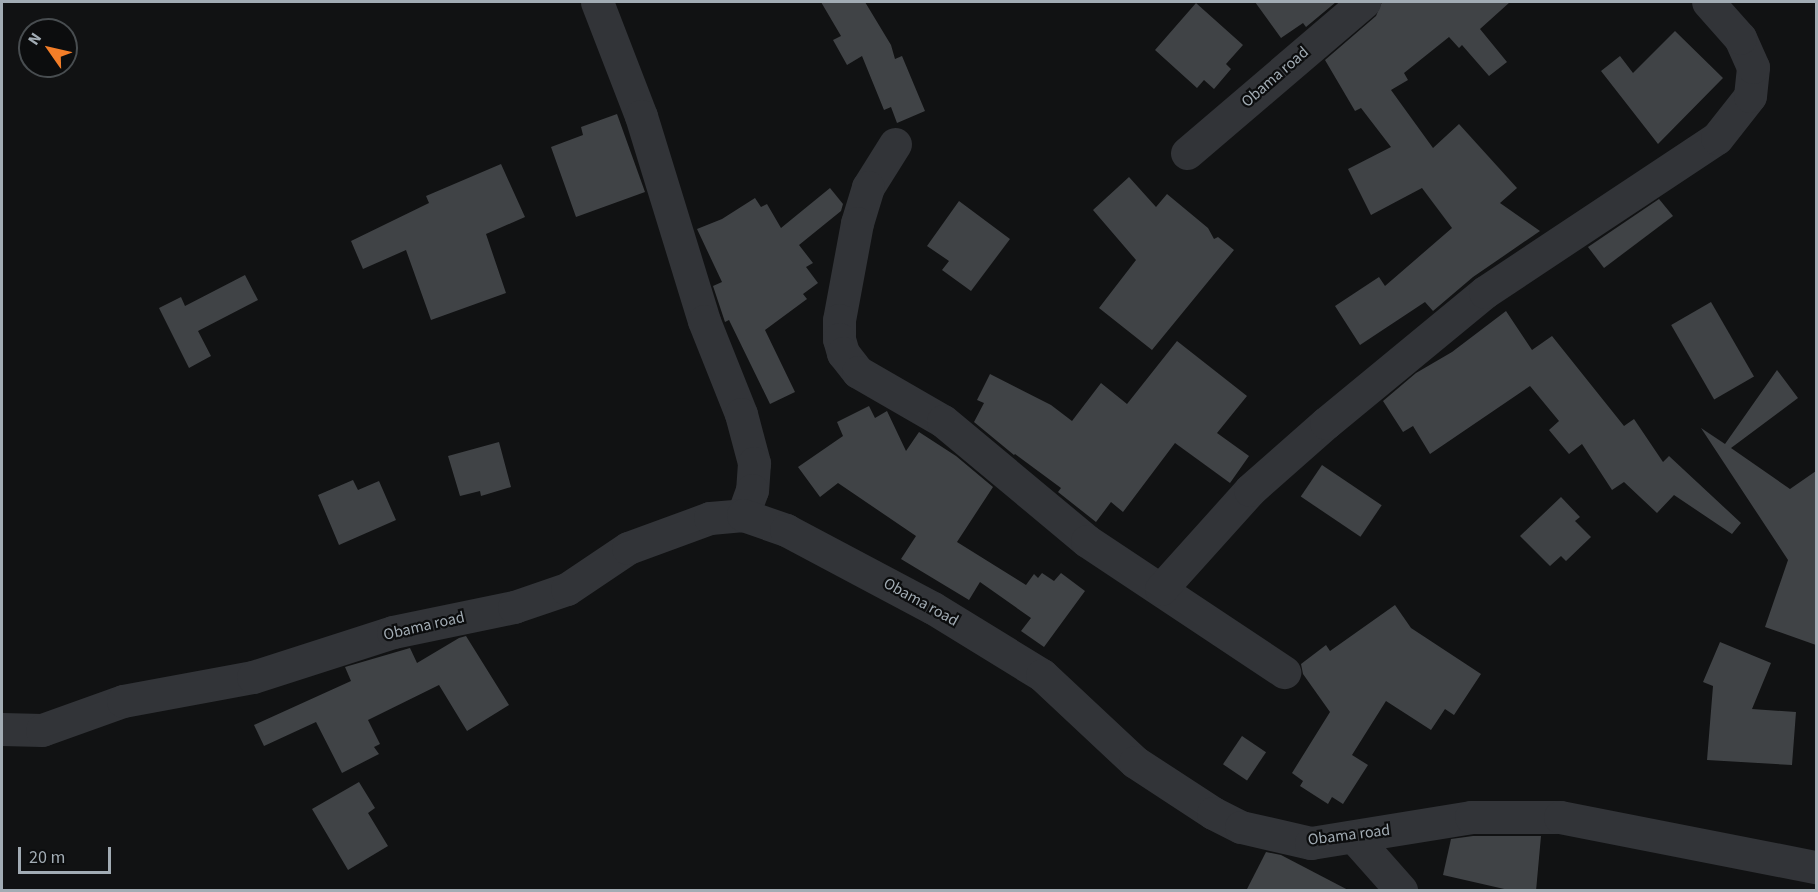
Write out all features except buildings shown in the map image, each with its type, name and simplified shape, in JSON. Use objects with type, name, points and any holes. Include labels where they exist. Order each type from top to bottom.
[{"type":"street","points":[[597,2],[641,116],[704,321],[741,414],[754,463],[752,490],[743,515]]},
{"type":"street","name":"Obama road","points":[[1186,153],[1364,2]]},
{"type":"street","points":[[1161,590],[1250,490],[1326,423],[1485,292],[1718,138],[1749,96],[1753,67],[1740,38],[1708,2]]},
{"type":"street","points":[[895,144],[868,187],[857,223],[839,320],[839,339],[843,353],[858,372],[943,422],[1087,541],[1284,672]]},
{"type":"street","name":"Obama road","points":[[2,729],[42,730],[123,701],[253,677],[393,632],[514,607],[567,589],[628,548],[710,518],[743,515],[786,530],[933,608],[1042,675],[1135,762],[1213,813],[1241,827],[1311,843],[1471,817],[1560,818],[1816,867]]},
{"type":"street","points":[[1353,837],[1401,891]]}]
